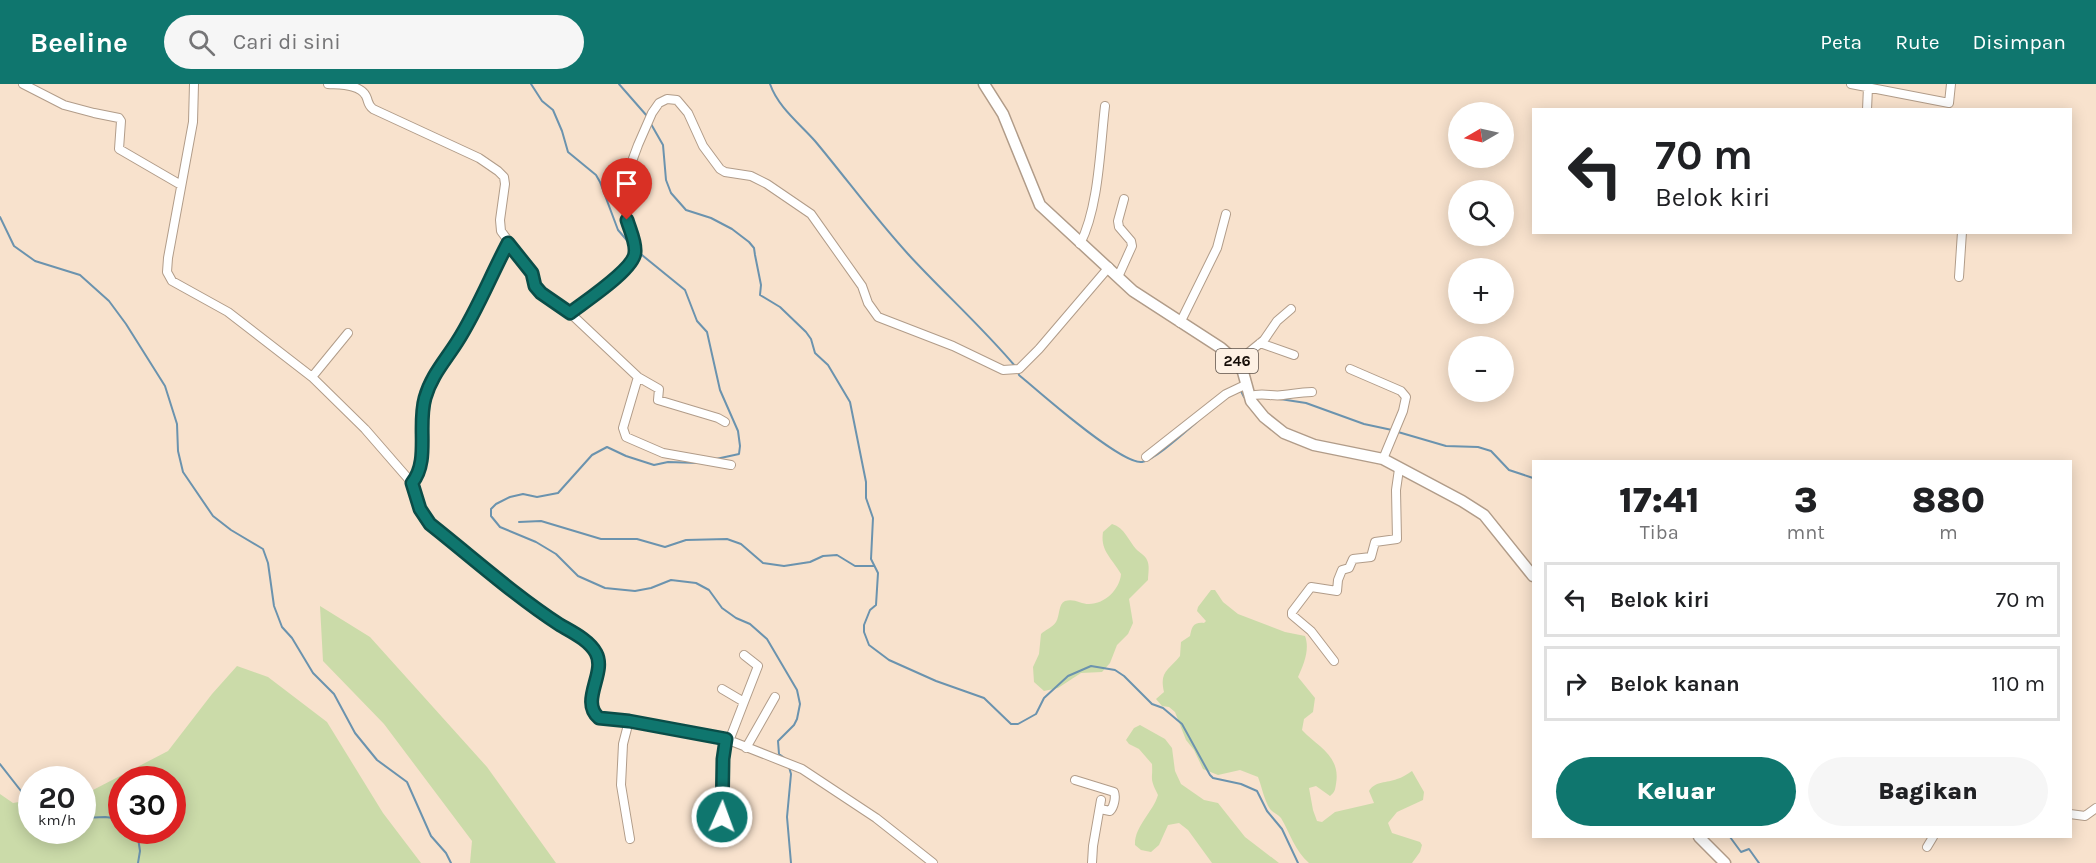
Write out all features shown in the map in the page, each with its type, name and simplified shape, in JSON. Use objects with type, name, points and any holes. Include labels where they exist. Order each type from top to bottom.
[{"type":"main road","name":"246","points":[[984,84],[1003,114],[1036,200],[1080,244],[1109,267],[1133,291],[1238,362],[1259,412],[1284,433],[1314,446],[1383,459],[1480,512],[1498,530],[1532,575]]},
{"type":"main road","points":[[1700,838],[1725,863]]},
{"type":"street","points":[[22,84],[64,105],[119,118],[121,121],[120,150],[181,185]]},
{"type":"street","points":[[194,84],[193,122],[168,258],[169,278],[228,312],[312,377],[365,429],[412,483],[420,509],[430,524],[500,583],[596,651],[599,668],[592,694],[594,714],[599,718],[629,721],[727,740],[802,769],[876,818],[933,863]]},
{"type":"street","points":[[328,84],[350,85],[363,92],[368,105],[373,109],[479,158],[498,171],[504,177],[505,184],[500,227],[508,243],[532,273],[535,286],[541,293],[570,313],[638,377],[658,389],[658,399],[662,403],[718,418],[725,422]]},
{"type":"street","points":[[1851,84],[1950,106],[1951,84]]},
{"type":"street","points":[[1867,108],[1868,87]]},
{"type":"street","points":[[570,313],[606,286],[633,260],[635,248],[624,203],[624,183],[652,113],[659,103],[667,99],[677,100],[684,107],[704,146],[720,169],[751,177],[767,184],[811,214],[862,286],[868,303],[879,317],[952,346],[1003,370],[1018,369],[1039,349],[1109,267]]},
{"type":"street","points":[[1080,244],[1089,225],[1105,106]]},
{"type":"street","points":[[1119,277],[1132,246],[1131,241],[1119,227],[1118,221],[1124,199]]},
{"type":"street","points":[[1180,323],[1217,248],[1226,214]]},
{"type":"street","points":[[1959,277],[1962,234]]},
{"type":"street","points":[[412,483],[419,474],[422,464],[421,428],[423,406],[428,389],[439,367],[458,342],[508,243]]},
{"type":"street","points":[[1238,362],[1260,343],[1277,321],[1292,309]]},
{"type":"street","points":[[312,377],[348,333]]},
{"type":"street","points":[[1260,343],[1294,355]]},
{"type":"street","points":[[1350,369],[1401,391],[1406,397],[1403,411],[1383,459]]},
{"type":"street","points":[[638,377],[623,428],[630,441],[663,453],[731,465]]},
{"type":"street","points":[[1146,457],[1226,394],[1249,390],[1281,396],[1294,392],[1312,392]]},
{"type":"street","points":[[1334,661],[1311,631],[1292,615],[1292,612],[1311,587],[1336,591],[1342,570],[1349,568],[1353,559],[1371,557],[1375,542],[1397,539],[1396,490],[1400,469]]},
{"type":"street","points":[[722,817],[723,759],[727,740],[758,666],[744,656]]},
{"type":"street","points":[[722,689],[744,702]]},
{"type":"street","points":[[746,748],[775,697]]},
{"type":"street","points":[[629,721],[623,744],[621,784],[630,840]]},
{"type":"street","points":[[1074,780],[1114,792],[1112,809],[1110,811],[1100,809]]},
{"type":"street","points":[[1092,863],[1101,800]]},
{"type":"street","points":[[2072,814],[2085,816],[2096,808]]},
{"type":"street","points":[[1927,847],[1932,838]]},
{"type":"green space","points":[[1112,524],[1123,531],[1148,562],[1148,580],[1129,599],[1133,623],[1128,634],[1117,645],[1110,663],[1102,672],[1081,673],[1058,688],[1044,691],[1034,682],[1033,667],[1039,654],[1041,634],[1056,622],[1061,605],[1068,600],[1089,604],[1101,601],[1111,595],[1118,585],[1121,574],[1103,544],[1103,532]]},
{"type":"green space","points":[[1211,590],[1215,590],[1223,602],[1238,614],[1285,632],[1305,636],[1307,651],[1298,677],[1315,698],[1313,712],[1304,719],[1302,730],[1332,759],[1337,774],[1335,789],[1330,796],[1316,786],[1309,788],[1317,821],[1322,822],[1335,812],[1374,803],[1369,791],[1372,788],[1378,784],[1401,778],[1412,771],[1424,792],[1423,800],[1397,812],[1388,823],[1392,833],[1420,842],[1422,845],[1412,863],[1309,863],[1296,847],[1281,818],[1270,809],[1258,777],[1240,770],[1218,775],[1203,769],[1194,750],[1186,740],[1175,712],[1169,707],[1162,706],[1156,699],[1164,692],[1163,679],[1166,671],[1180,656],[1181,642],[1190,636],[1195,624],[1206,621],[1197,611]]},
{"type":"green space","points":[[320,606],[370,637],[487,767],[556,863],[470,863],[472,841],[384,724],[323,661]]},
{"type":"green space","points":[[237,666],[268,677],[327,722],[383,813],[421,863],[0,863],[0,794],[13,803],[18,802],[18,844],[96,844],[96,788],[108,782],[108,844],[186,844],[186,766],[139,766],[168,751]]},
{"type":"green space","points":[[1140,725],[1165,739],[1172,748],[1175,771],[1181,784],[1204,800],[1218,803],[1245,837],[1279,863],[1212,863],[1188,830],[1179,823],[1168,825],[1159,845],[1151,852],[1141,850],[1135,845],[1137,832],[1158,795],[1152,782],[1152,764],[1139,749],[1126,740],[1134,728]]},
{"type":"waterway","points":[[531,84],[542,101],[553,110],[568,152],[596,175],[618,230],[631,245]]},
{"type":"waterway","points":[[619,84],[647,116]]},
{"type":"waterway","points":[[770,84],[778,100],[815,141],[896,240],[1015,366]]},
{"type":"waterway","points":[[651,124],[663,145],[666,180],[671,193],[686,210],[711,218],[732,229],[749,242],[754,248],[761,285],[760,295],[780,307],[806,332],[811,339],[815,353],[828,365],[850,402],[866,482],[866,498],[873,518],[871,559],[878,573],[876,605],[870,610],[864,625],[869,645],[889,660],[936,681],[984,698],[1011,724],[1018,724],[1036,714],[1044,698],[1068,676],[1091,666],[1115,670],[1152,704],[1163,708],[1182,724],[1213,778],[1241,784],[1257,791],[1267,811],[1282,829],[1298,863]]},
{"type":"waterway","points":[[0,217],[14,246],[35,261],[80,275],[109,301],[126,324],[165,386],[177,424],[178,451],[183,472],[213,516],[263,549],[268,563],[274,606],[282,627],[292,638],[313,673],[334,694],[355,733],[377,760],[407,782],[431,836],[446,853],[451,863]]},
{"type":"waterway","points":[[637,251],[685,290],[697,321],[707,332],[720,390],[738,431],[740,446],[739,454],[716,459]]},
{"type":"waterway","points":[[1018,371],[1019,375],[1080,426],[1131,460],[1142,462],[1155,456],[1198,421]]},
{"type":"waterway","points":[[1240,389],[1244,397],[1247,397]]},
{"type":"waterway","points":[[1280,399],[1306,403],[1364,424],[1392,430]]},
{"type":"waterway","points":[[1398,432],[1446,446],[1478,447],[1491,451],[1509,470],[1532,478]]},
{"type":"waterway","points":[[699,463],[668,462],[654,465],[607,447],[592,455],[558,493],[537,497],[523,494],[510,497],[496,504],[491,509],[491,516],[500,527],[536,542],[556,554],[578,576],[605,588],[635,591],[651,588],[671,580],[696,583],[709,590],[722,608],[750,624],[767,639],[797,690],[800,704],[797,719],[778,741],[779,754],[787,760]]},
{"type":"waterway","points":[[519,522],[541,521],[601,539],[637,539],[665,547],[686,540],[727,539],[741,544],[763,563],[784,566],[810,562],[823,556],[837,555],[855,566],[873,566]]},
{"type":"waterway","points":[[0,764],[18,787]]},
{"type":"waterway","points":[[789,767],[791,774],[787,817],[791,863]]},
{"type":"waterway","points":[[96,817],[108,817]]},
{"type":"waterway","points":[[1731,838],[1741,852],[1749,849],[1759,863]]},
{"type":"waterway","points":[[138,863],[139,844]]},
{"type":"route","points":[[627,220],[635,248],[633,260],[606,286],[570,313],[546,299],[537,290],[532,273],[508,243],[458,342],[439,367],[424,399],[421,428],[422,464],[419,474],[412,483],[420,509],[430,524],[528,604],[582,639],[596,651],[599,668],[592,694],[594,714],[599,718],[629,721],[726,739],[723,759],[722,817]]}]
